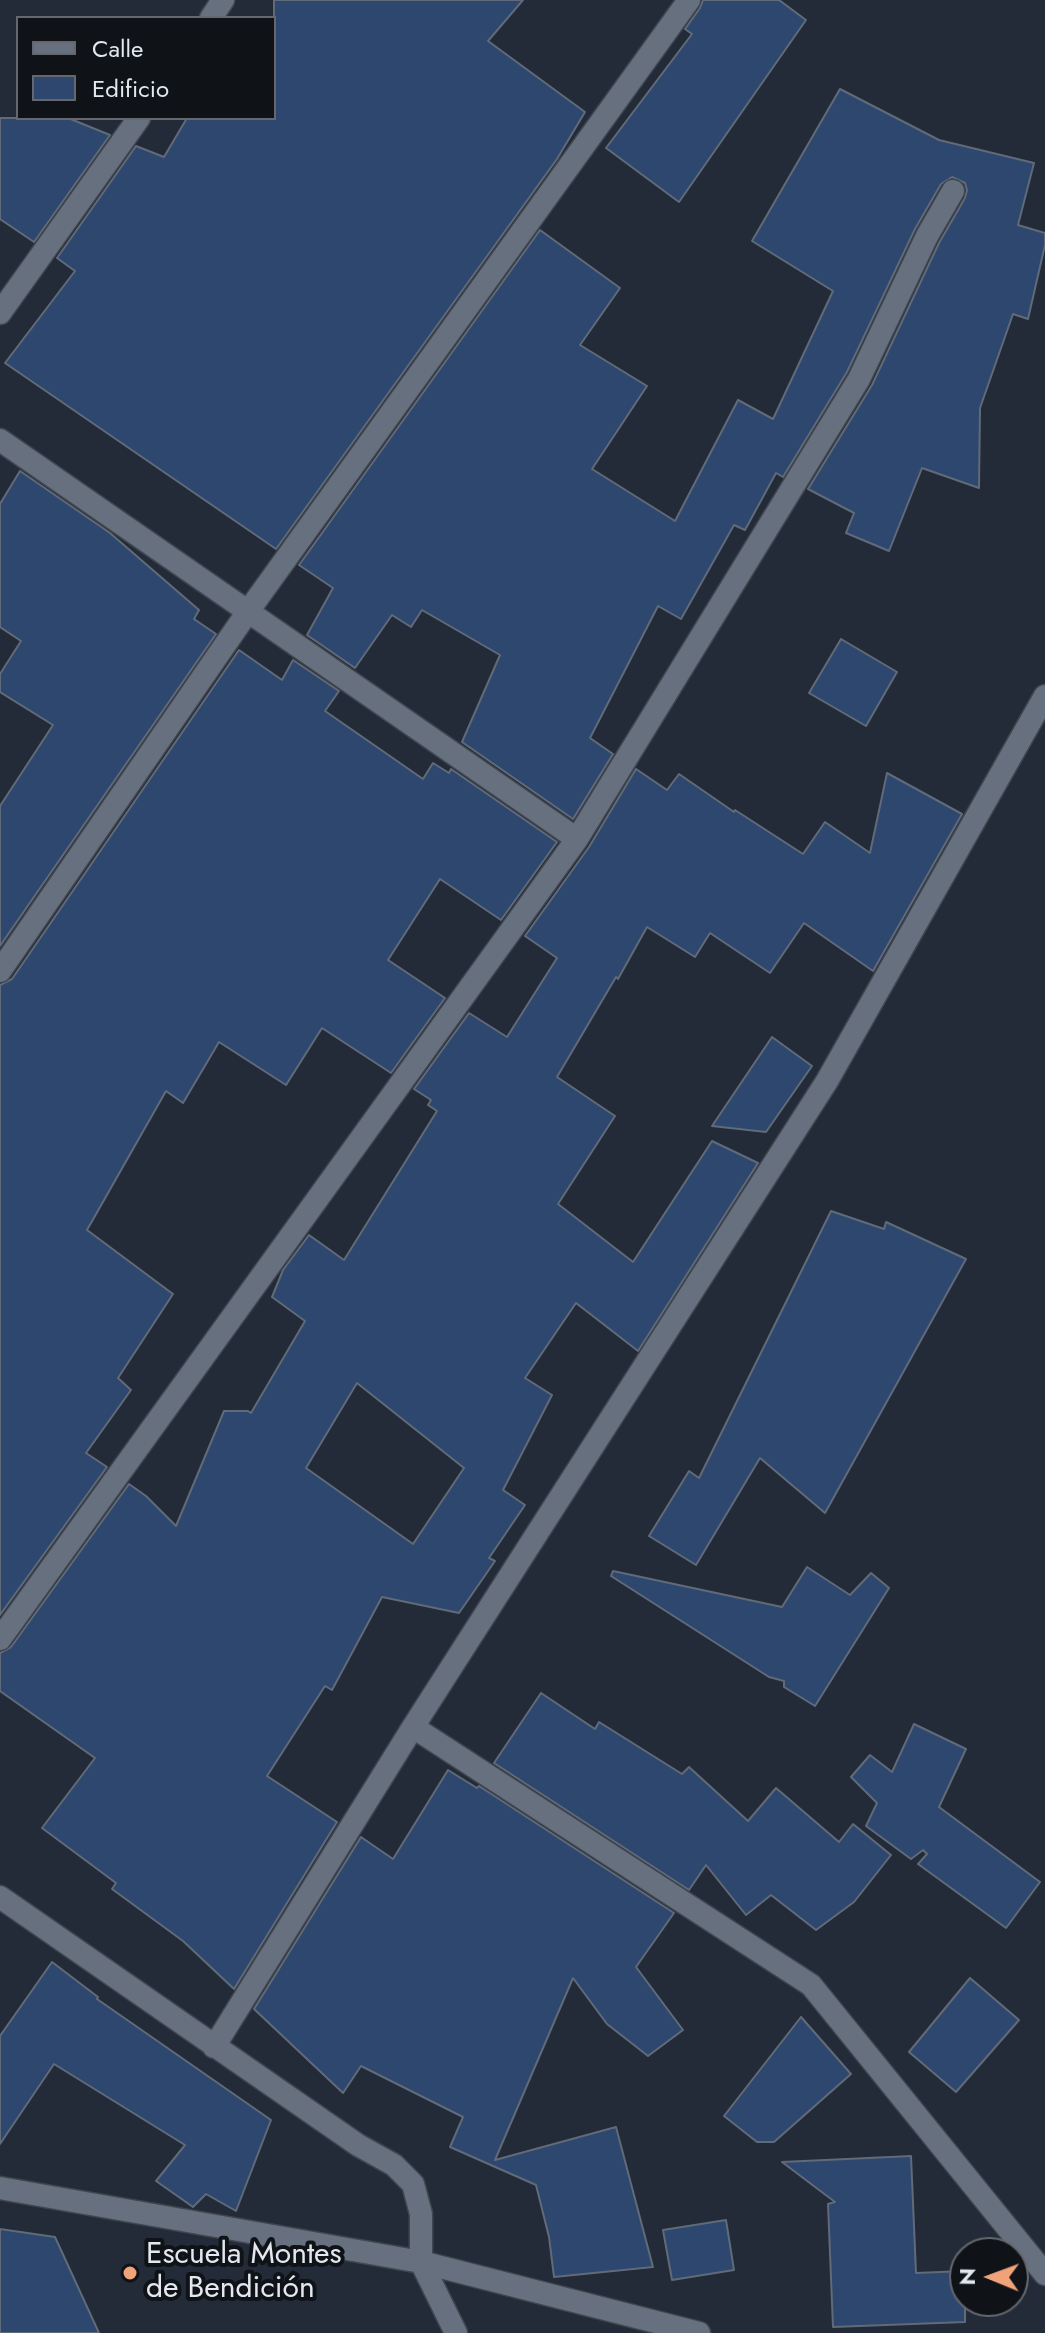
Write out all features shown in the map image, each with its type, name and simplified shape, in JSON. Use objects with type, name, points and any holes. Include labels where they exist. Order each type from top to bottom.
[{"type":"street","points":[[0,971],[249,610],[689,0]]},
{"type":"street","points":[[0,313],[138,120]]},
{"type":"street","points":[[0,1639],[577,839],[859,379],[927,236],[953,191]]},
{"type":"street","points":[[0,440],[577,839]]},
{"type":"street","points":[[214,2047],[413,1727],[827,1081],[1045,696]]},
{"type":"street","points":[[413,1727],[811,1985],[1045,2274]]},
{"type":"street","points":[[0,1897],[358,2145],[394,2165],[413,2184],[421,2214],[421,2262],[456,2333]]},
{"type":"street","points":[[0,2188],[421,2262],[693,2332]]},
{"type":"building","points":[[274,0],[523,0],[488,41],[585,112],[557,159],[276,549],[5,363],[75,271],[57,258],[136,146],[164,157],[186,120],[276,120]]},
{"type":"building","points":[[703,0],[779,0],[806,20],[679,202],[606,148],[692,34],[685,29]]},
{"type":"building","points":[[840,89],[939,140],[1034,163],[1018,225],[1045,233],[1045,245],[1028,319],[1013,314],[980,408],[979,488],[922,468],[889,551],[846,533],[854,513],[808,489],[872,385],[939,243],[965,198],[965,183],[952,177],[941,184],[915,229],[847,372],[783,477],[776,473],[745,530],[734,525],[681,619],[658,606],[590,738],[613,754],[573,819],[462,742],[500,655],[422,610],[411,627],[392,615],[355,668],[307,635],[333,588],[299,565],[540,230],[620,288],[580,345],[647,386],[592,469],[675,521],[738,400],[773,419],[833,291],[752,241]]},
{"type":"building","points":[[0,118],[73,120],[110,135],[34,242],[0,219]]},
{"type":"building","points":[[20,471],[110,533],[199,610],[194,619],[216,634],[0,946],[0,806],[53,725],[0,692],[0,674],[21,641],[0,627],[0,504]]},
{"type":"building","points":[[841,639],[897,672],[866,726],[809,693]]},
{"type":"building","points":[[239,650],[282,680],[293,660],[339,691],[325,711],[423,779],[433,763],[449,773],[451,769],[557,842],[501,920],[440,879],[388,960],[445,998],[391,1073],[322,1028],[286,1085],[219,1042],[183,1103],[166,1091],[87,1230],[173,1294],[118,1378],[131,1390],[86,1453],[107,1467],[0,1615],[0,985],[12,979]]},
{"type":"building","points":[[636,769],[667,790],[679,774],[803,854],[825,822],[870,853],[887,773],[962,814],[873,971],[804,923],[770,973],[710,933],[695,957],[647,927],[618,979],[616,977],[557,1077],[615,1116],[558,1204],[633,1262],[712,1141],[758,1163],[638,1351],[576,1303],[525,1378],[552,1395],[503,1490],[525,1505],[489,1558],[495,1561],[459,1613],[382,1597],[332,1690],[325,1686],[267,1776],[337,1822],[234,1989],[183,1941],[112,1889],[116,1883],[42,1828],[95,1758],[0,1691],[0,1653],[11,1647],[129,1484],[176,1526],[224,1411],[251,1413],[305,1321],[272,1297],[283,1270],[309,1235],[344,1260],[437,1111],[428,1105],[431,1100],[414,1089],[469,1013],[507,1037],[557,958],[525,936],[589,847]],"holes":[[[357,1383],[464,1468],[413,1544],[306,1468]]]},
{"type":"building","points":[[772,1037],[812,1066],[766,1132],[712,1126]]},
{"type":"building","points":[[831,1211],[884,1229],[886,1222],[966,1259],[825,1513],[760,1458],[696,1565],[649,1536],[689,1471],[699,1478]]},
{"type":"building","points":[[807,1567],[850,1595],[871,1573],[889,1588],[815,1706],[784,1687],[784,1681],[769,1677],[611,1576],[613,1571],[782,1607]]},
{"type":"building","points":[[541,1693],[595,1729],[599,1722],[682,1774],[689,1767],[748,1821],[776,1788],[839,1842],[853,1824],[891,1855],[854,1902],[816,1930],[771,1895],[746,1915],[706,1865],[689,1890],[494,1763]]},
{"type":"building","points":[[914,1724],[966,1749],[939,1807],[1040,1882],[1006,1928],[918,1864],[927,1854],[923,1850],[911,1859],[866,1826],[877,1803],[851,1777],[870,1755],[892,1772]]},
{"type":"building","points":[[448,1770],[477,1788],[479,1786],[674,1913],[636,1967],[683,2030],[648,2056],[607,2024],[573,1978],[495,2160],[616,2127],[653,2267],[554,2277],[549,2237],[536,2185],[450,2147],[463,2117],[361,2066],[343,2093],[254,2009],[361,1837],[393,1859]]},
{"type":"building","points":[[52,1962],[97,1999],[271,2120],[236,2211],[206,2194],[193,2207],[156,2181],[185,2145],[54,2064],[0,2144],[0,2036]]},
{"type":"building","points":[[970,1978],[1019,2020],[956,2092],[909,2052]]},
{"type":"building","points":[[801,2017],[851,2074],[774,2142],[757,2142],[724,2116]]},
{"type":"building","points":[[911,2156],[916,2273],[949,2272],[949,2317],[965,2317],[965,2322],[833,2327],[828,2204],[835,2202],[782,2162]]},
{"type":"building","points":[[726,2220],[734,2270],[672,2280],[663,2230]]},
{"type":"building","points":[[0,2229],[55,2237],[99,2333],[0,2333]]},
{"type":"place","name":"Escuela Montes de Bendición","points":[[130,2273]]}]
